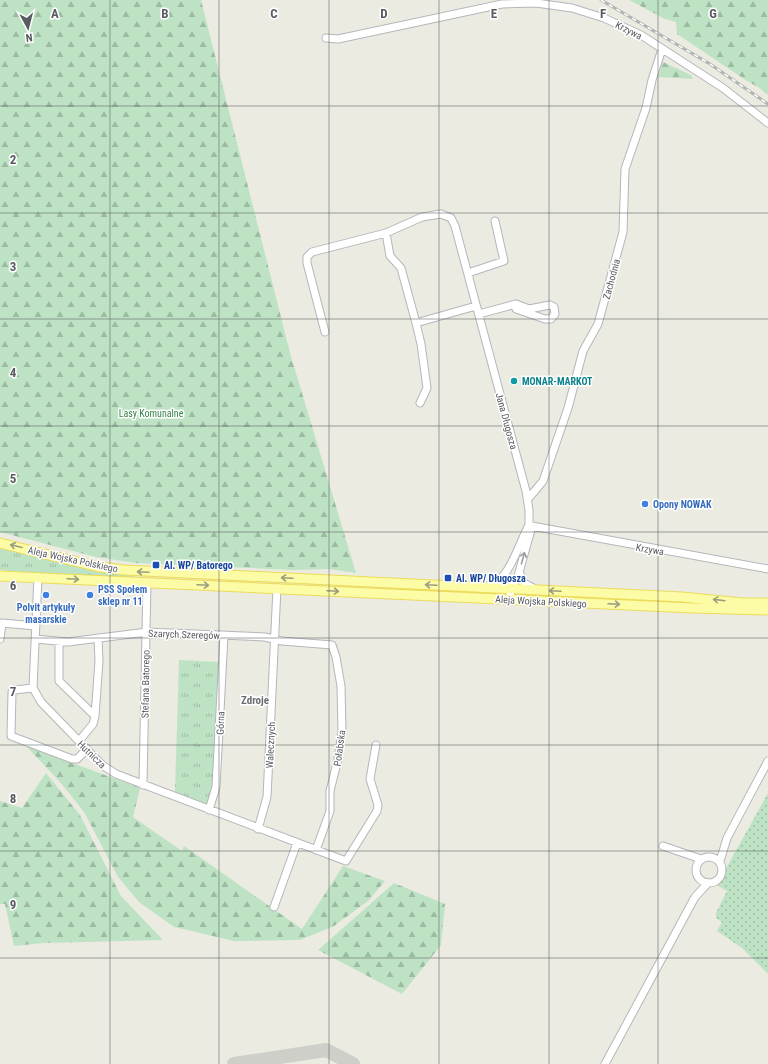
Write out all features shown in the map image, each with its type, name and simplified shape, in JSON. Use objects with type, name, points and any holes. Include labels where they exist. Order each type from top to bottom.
[{"type":"main road","name":"Aleja Wojska Polskiego","points":[[0,542],[115,569],[591,592],[768,603]]},
{"type":"main road","name":"Aleja Wojska Polskiego","points":[[0,576],[768,610]]},
{"type":"main road","points":[[314,579],[314,590]]},
{"type":"main road","points":[[590,603],[591,592]]},
{"type":"street","name":"Krzywa","points":[[326,38],[338,38],[487,6],[536,3],[572,8],[596,15],[630,29],[723,88],[768,123]]},
{"type":"street","name":"Zachodnia","points":[[528,499],[543,482],[568,408],[583,351],[598,324],[623,232],[625,169],[646,108],[652,80],[662,49]]},
{"type":"street","name":"Jana Długosza","points":[[325,332],[307,263],[308,257],[312,252],[386,233],[416,219],[438,214],[451,218],[453,231],[468,273],[528,499],[530,526]]},
{"type":"street","points":[[468,273],[504,262],[496,221]]},
{"type":"street","points":[[386,233],[390,256],[401,268],[421,344],[427,388],[420,403]]},
{"type":"street","points":[[478,314],[516,304],[529,308],[550,305],[554,307],[555,314],[552,318],[545,319],[516,309],[516,304]]},
{"type":"street","points":[[416,323],[476,306]]},
{"type":"street","name":"Krzywa","points":[[530,526],[768,569]]},
{"type":"street","points":[[510,599],[511,588],[519,572],[530,526]]},
{"type":"street","points":[[484,587],[494,585],[506,574],[530,526]]},
{"type":"street","points":[[519,572],[524,583],[538,590]]},
{"type":"street","points":[[506,574],[511,588]]},
{"type":"street","points":[[38,577],[33,688],[16,689],[12,692],[12,736],[72,759],[77,759],[87,749]]},
{"type":"street","name":"Stefana Batorego","points":[[143,785],[147,582]]},
{"type":"street","name":"Walecznych","points":[[258,829],[266,806],[267,797],[277,588]]},
{"type":"street","points":[[0,640],[1,623],[36,626]]},
{"type":"street","name":"Szarych Szeregów","points":[[35,639],[59,642],[147,632],[274,638],[332,645]]},
{"type":"street","name":"Górna","points":[[209,810],[216,787],[224,635]]},
{"type":"street","points":[[79,741],[93,724],[95,716],[98,638]]},
{"type":"street","points":[[59,642],[59,681],[95,716]]},
{"type":"street","name":"Połabska","points":[[316,850],[330,811],[330,791],[338,759],[342,732],[341,686],[336,657],[332,645]]},
{"type":"street","name":"Hutnicza","points":[[33,688],[41,702],[109,771],[346,862],[377,811],[377,799],[370,778],[376,745]]},
{"type":"street","points":[[663,846],[701,859],[714,854],[727,838],[768,761]]},
{"type":"street","points":[[720,862],[727,838]]},
{"type":"street","points":[[274,907],[296,843]]},
{"type":"street","points":[[605,1064],[694,898],[699,878],[696,868],[674,851]]},
{"type":"street","points":[[699,878],[708,883],[716,882],[720,878],[723,869],[720,862],[710,856]]},
{"type":"street","points":[[696,868],[701,859]]},
{"type":"street","points":[[694,898],[708,883]]},
{"type":"green space","name":"Lasy Komunalne","points":[[0,0],[201,0],[290,353],[356,573],[329,569],[293,570],[136,563],[96,557],[0,532]]},
{"type":"green space","points":[[629,0],[768,0],[768,95],[677,34],[676,22],[665,19]]},
{"type":"green space","points":[[663,62],[691,75],[693,79],[658,77]]},
{"type":"green space","points":[[0,545],[134,574],[134,579],[38,574],[0,570]]},
{"type":"green space","points":[[179,660],[220,662],[214,784],[209,804],[205,805],[175,792]]},
{"type":"green space","points":[[26,746],[140,788],[133,817],[182,851],[184,846],[302,929],[343,866],[385,881],[368,901],[334,926],[300,940],[234,941],[174,927],[139,902],[118,877],[84,812],[60,782]]},
{"type":"green space","points":[[46,773],[80,815],[121,896],[163,940],[43,943],[14,946],[5,904],[0,904],[0,801],[22,808]]},
{"type":"green space","points":[[768,793],[768,974],[742,948],[717,931],[722,922],[716,918],[716,913],[727,891],[717,885]]},
{"type":"green space","points":[[394,883],[445,904],[441,945],[402,994],[318,950]]},
{"type":"taxiway","points":[[234,1064],[326,1050],[353,1064]]},
{"type":"railway","points":[[601,0],[710,64],[768,104]]},
{"type":"place","name":"MONAR-MARKOT","points":[[514,381]]},
{"type":"place","name":"Opony NOWAK","points":[[645,504]]},
{"type":"place","name":"Al. WP/ Batorego","points":[[156,565]]},
{"type":"place","name":"Al. WP/ Długosza","points":[[448,578]]},
{"type":"place","name":"Polvit artykuły masarskie","points":[[46,595]]},
{"type":"place","name":"PSS Społem sklep nr 11","points":[[90,595]]},
{"type":"district","name":"Zdroje","points":[[255,700]]}]
